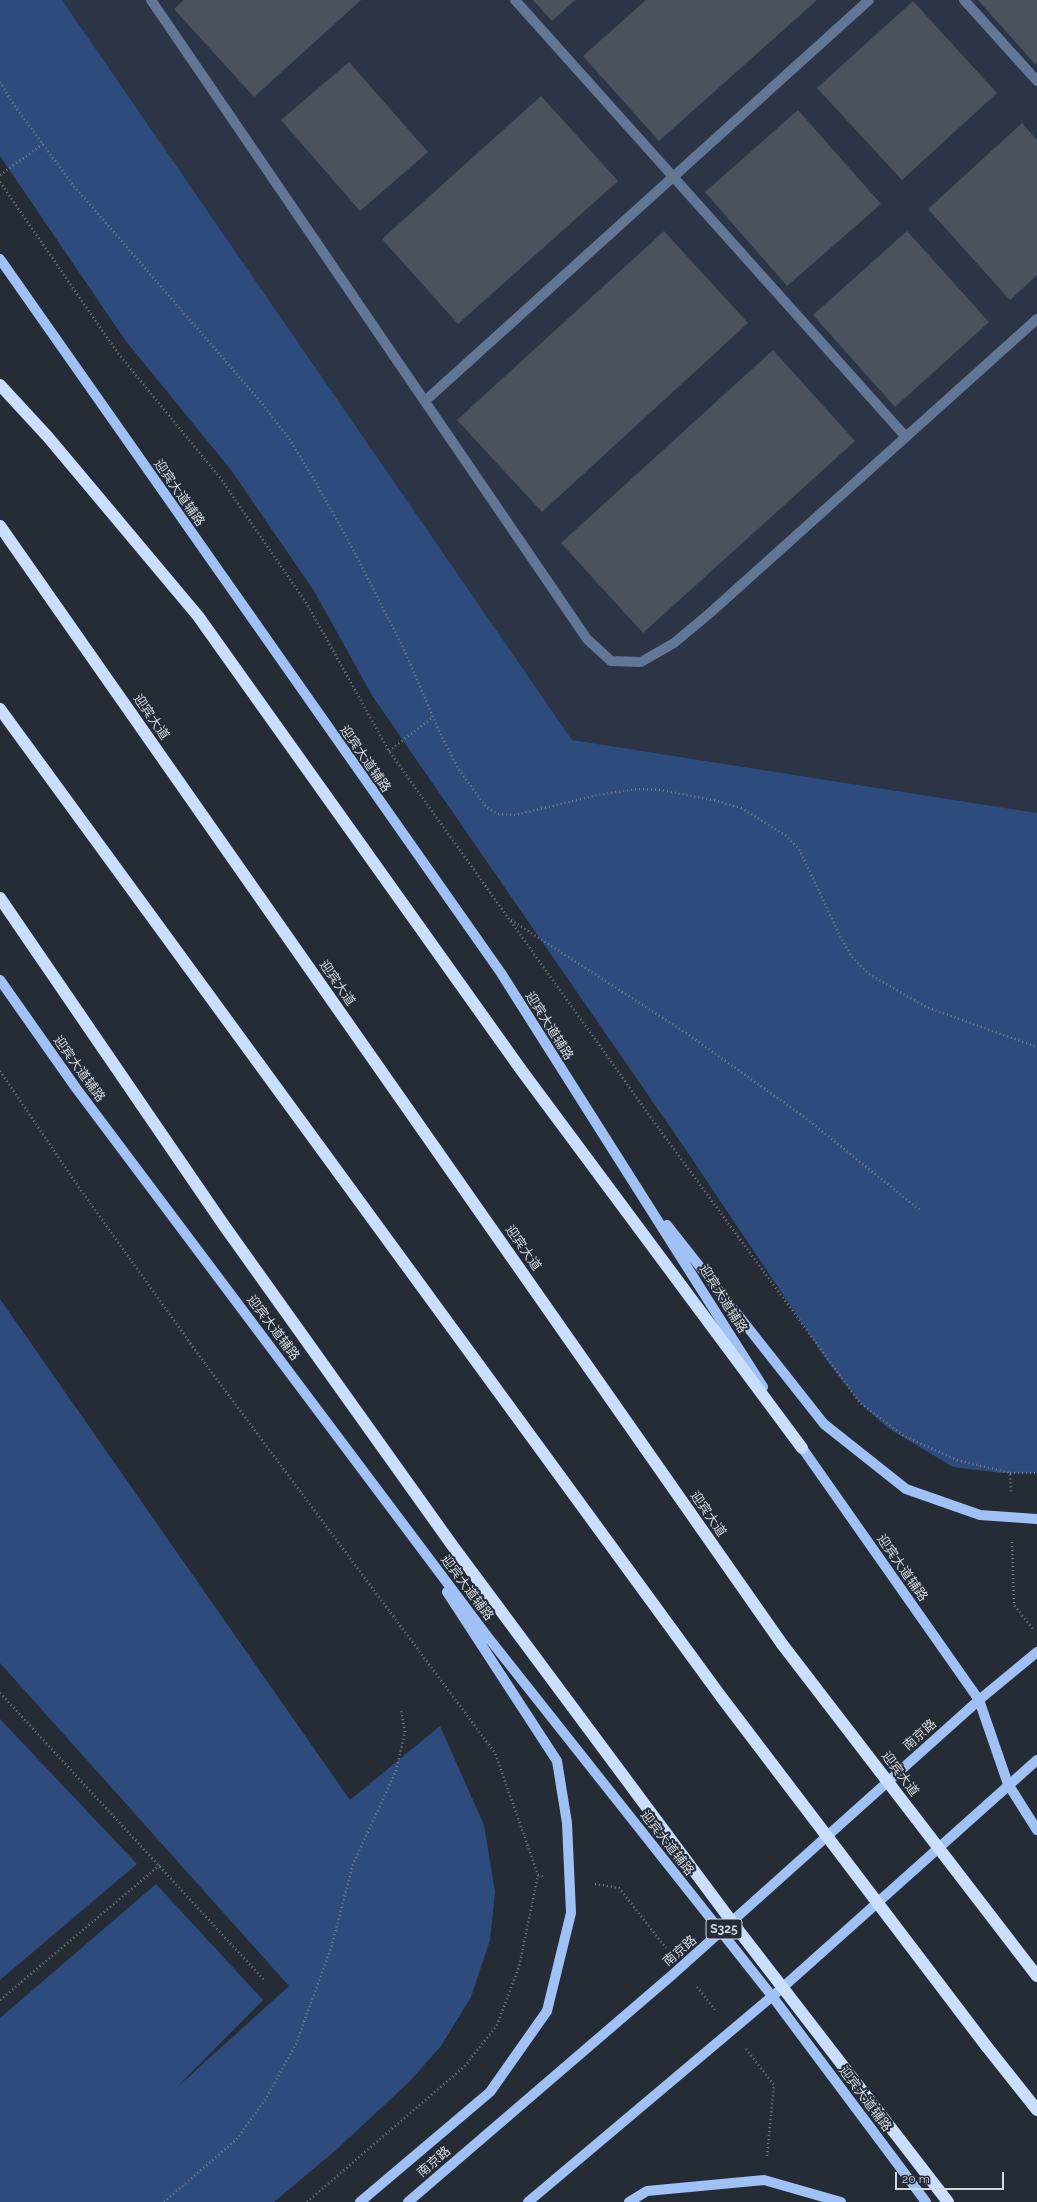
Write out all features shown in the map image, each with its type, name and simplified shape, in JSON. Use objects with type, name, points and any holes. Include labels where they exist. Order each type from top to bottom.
[{"type":"highway","points":[[0,385],[48,437],[198,616],[522,1071],[802,1448]]},
{"type":"highway","name":"迎宾大道","points":[[0,526],[782,1644],[1037,1976]]},
{"type":"highway","points":[[0,709],[722,1698],[987,2047],[1037,2110]]},
{"type":"highway","points":[[0,898],[223,1224],[447,1539],[732,1922],[948,2202]]},
{"type":"main road","name":"迎宾大道辅路","points":[[0,259],[501,973],[802,1448],[979,1700],[1008,1784],[1037,1830]]},
{"type":"main road","name":"迎宾大道辅路","points":[[0,980],[76,1088],[487,1636],[772,1996],[926,2202]]},
{"type":"main road","points":[[634,1183],[824,1424],[906,1489],[980,1516],[1037,1519]]},
{"type":"main road","points":[[360,2202],[490,2092],[547,2011],[571,1913],[567,1822],[556,1761],[397,1515]]},
{"type":"main road","name":"南京路","points":[[408,2202],[681,1967],[979,1700],[1037,1652]]},
{"type":"main road","points":[[528,2202],[782,1988],[1008,1784],[1037,1760]]},
{"type":"main road","points":[[629,2202],[647,2190],[764,2180],[841,2202]]},
{"type":"lane","points":[[151,0],[587,639],[611,661],[641,662],[674,643],[710,613],[1037,319]]},
{"type":"lane","points":[[515,0],[906,437]]},
{"type":"lane","points":[[425,401],[672,176],[869,0]]},
{"type":"lane","points":[[964,0],[1037,81]]},
{"type":"path","points":[[0,82],[72,185],[260,401],[288,438],[330,507],[383,607],[403,647],[440,734],[459,770],[487,808],[498,814],[515,815],[598,795],[637,789],[661,790],[717,801],[741,808],[785,835],[799,849],[840,936],[852,957],[869,974],[926,1007],[1037,1047]]},
{"type":"path","points":[[0,175],[43,144]]},
{"type":"path","points":[[0,182],[117,352],[222,479],[302,597],[389,751],[662,1132],[860,1403],[904,1436],[957,1460],[1010,1473],[1037,1473]]},
{"type":"path","points":[[389,751],[432,718]]},
{"type":"path","points":[[509,918],[686,1033],[803,1116],[921,1211]]},
{"type":"path","points":[[0,1071],[80,1189],[198,1354],[495,1753],[538,1875],[519,1967],[497,2025],[465,2066],[307,2202]]},
{"type":"path","points":[[1010,1473],[1014,1605],[1037,1634]]},
{"type":"path","points":[[0,1693],[265,1980]]},
{"type":"path","points":[[164,2202],[236,2140],[265,2100],[296,2044],[331,1948],[353,1864],[396,1771],[405,1732],[401,1710]]},
{"type":"path","points":[[0,2000],[160,1865]]},
{"type":"path","points":[[538,1875],[619,1888],[774,2084],[764,2180]]},
{"type":"shaded area","points":[[0,0],[62,0],[572,740],[1037,813],[1037,1473],[1002,1473],[953,1467],[888,1428],[860,1403],[826,1359],[684,1147],[373,697],[314,591],[231,470],[125,340],[0,156]]},
{"type":"shaded area","points":[[62,0],[1037,0],[1037,813],[572,740]]},
{"type":"shaded area","points":[[0,1299],[350,1800],[440,1726],[484,1825],[495,1892],[490,1940],[471,1997],[441,2046],[409,2082],[336,2150],[274,2202],[0,2202],[0,2018],[156,1884],[263,2000],[174,2090],[289,1986],[0,1663]]},
{"type":"shaded area","points":[[0,1719],[137,1864],[0,1980]]},
{"type":"building","points":[[184,0],[361,0],[254,97],[174,9]]},
{"type":"building","points":[[533,0],[575,0],[552,21]]},
{"type":"building","points":[[646,0],[817,0],[659,141],[583,56]]},
{"type":"building","points":[[978,0],[1037,0],[1037,62],[1035,64]]},
{"type":"building","points":[[913,1],[997,93],[902,180],[817,88]]},
{"type":"building","points":[[349,62],[428,152],[360,211],[281,120]]},
{"type":"building","points":[[541,96],[618,181],[458,324],[382,239]]},
{"type":"building","points":[[798,110],[881,204],[787,286],[705,192]]},
{"type":"building","points":[[1022,123],[1037,140],[1037,275],[1010,300],[928,209]]},
{"type":"building","points":[[664,231],[748,323],[542,512],[457,420]]},
{"type":"building","points":[[907,231],[989,322],[895,407],[813,315]]},
{"type":"building","points":[[773,350],[855,441],[643,633],[561,543]]}]
